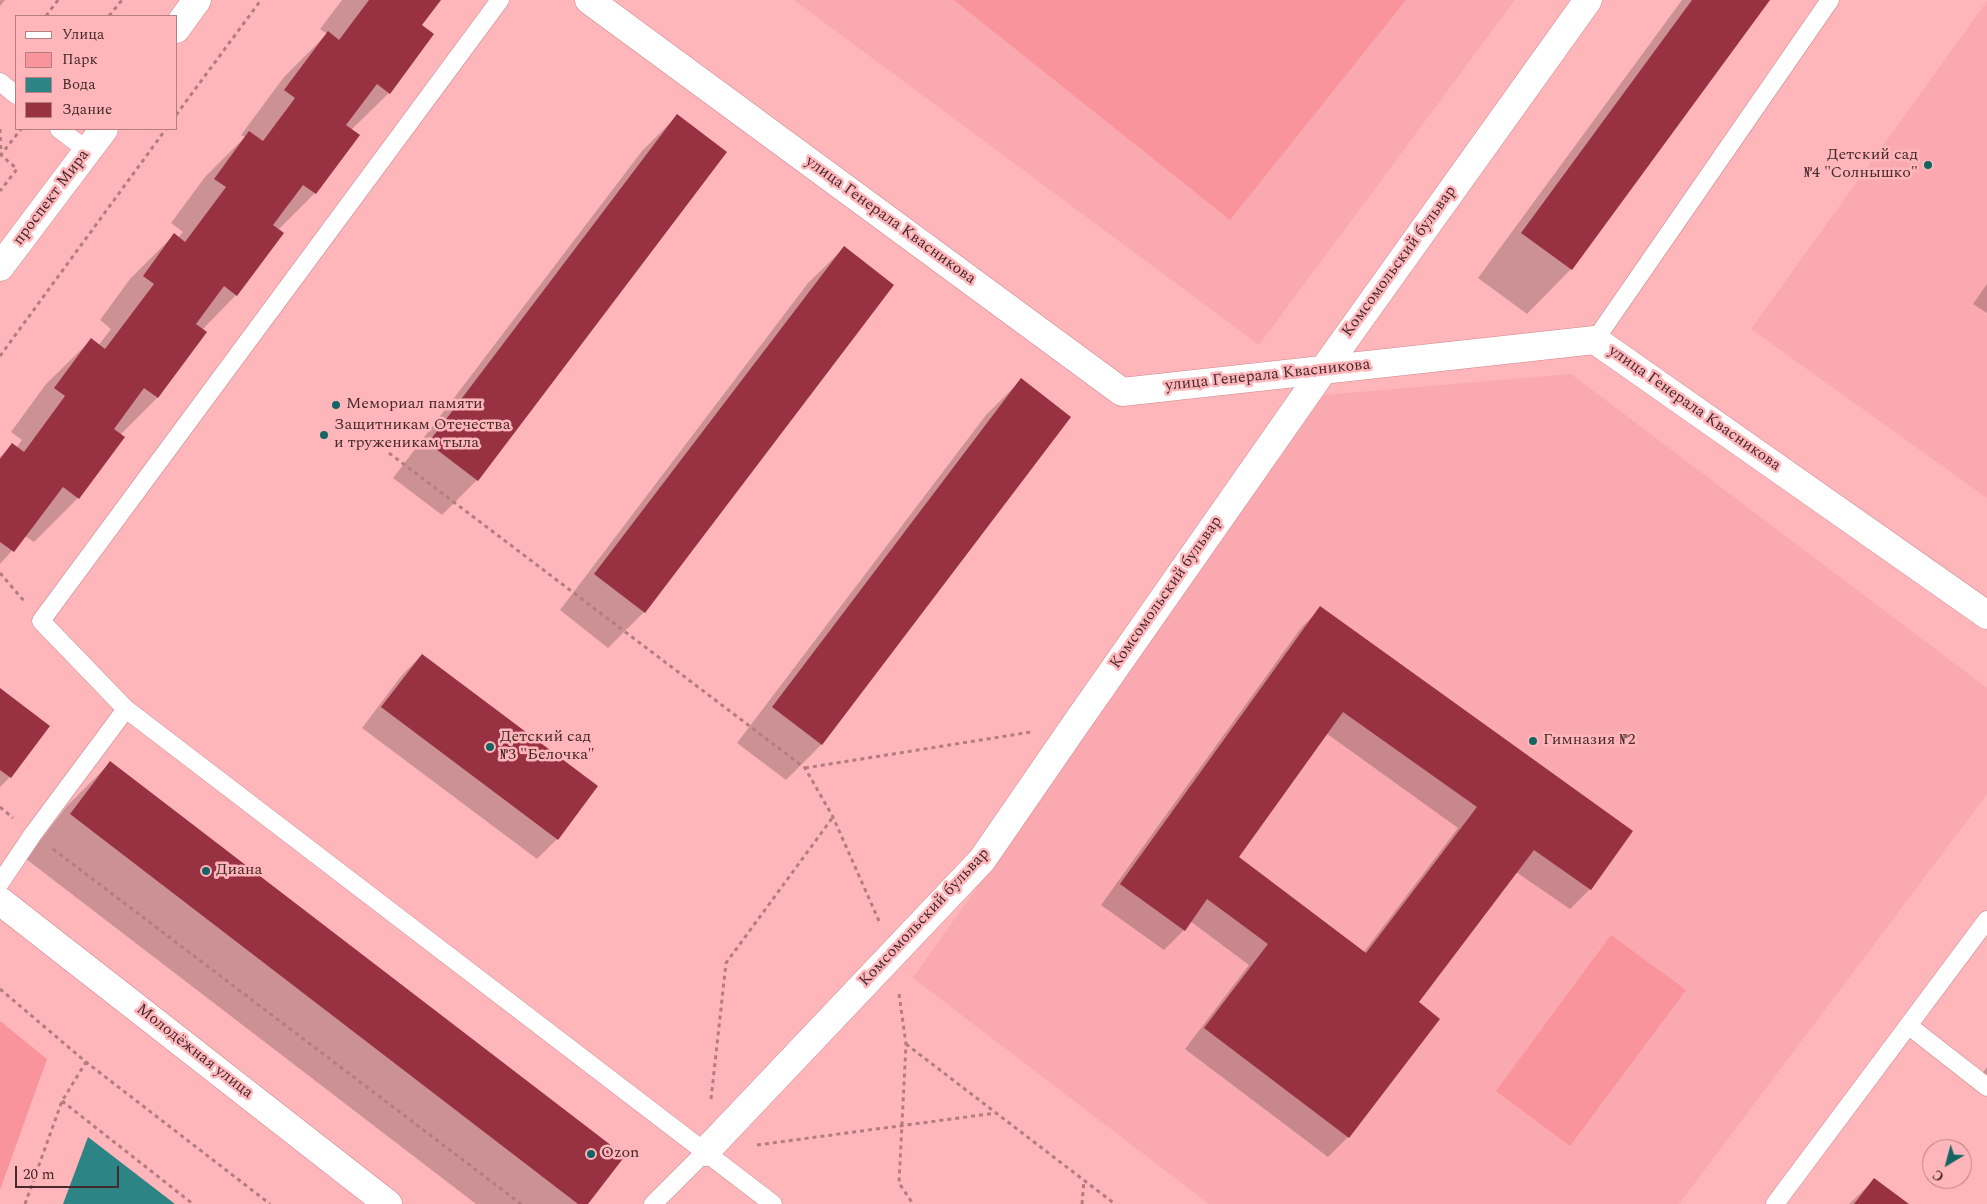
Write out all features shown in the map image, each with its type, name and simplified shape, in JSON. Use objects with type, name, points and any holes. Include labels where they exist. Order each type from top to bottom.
[{"type":"street","points":[[178,26],[197,0]]},
{"type":"street","name":"улица Генерала Квасникова","points":[[589,0],[1122,392],[1596,340],[1987,616]]},
{"type":"street","name":"Комсомольский бульвар","points":[[705,1152],[982,860],[1324,369],[1588,0]]},
{"type":"street","name":"проспект Мира","points":[[0,267],[103,130]]},
{"type":"street","name":"Молодёжная улица","points":[[0,901],[388,1204]]},
{"type":"lane","points":[[500,0],[41,620],[126,709],[773,1204]]},
{"type":"lane","points":[[1596,340],[1830,0]]},
{"type":"lane","points":[[0,82],[15,94]]},
{"type":"lane","points":[[60,130],[88,151]]},
{"type":"lane","points":[[0,883],[126,709]]},
{"type":"lane","points":[[1775,1204],[1987,920]]},
{"type":"lane","points":[[1909,1026],[1987,1086]]},
{"type":"lane","points":[[653,1204],[705,1152]]},
{"type":"path","points":[[47,15],[58,0]]},
{"type":"path","points":[[110,15],[122,0]]},
{"type":"path","points":[[178,112],[261,0]]},
{"type":"path","points":[[0,130],[0,156]]},
{"type":"path","points":[[0,156],[21,130]]},
{"type":"path","points":[[0,356],[165,130]]},
{"type":"path","points":[[0,156],[17,169],[0,190]]},
{"type":"path","points":[[389,453],[804,768],[833,817],[893,954],[906,1044],[900,1183],[913,1204]]},
{"type":"path","points":[[0,574],[41,620]]},
{"type":"path","points":[[804,768],[1075,725]]},
{"type":"path","points":[[0,808],[521,1204]]},
{"type":"path","points":[[710,1105],[726,964],[833,817]]},
{"type":"path","points":[[0,988],[86,1062],[270,1204]]},
{"type":"path","points":[[906,1044],[1115,1204]]},
{"type":"path","points":[[25,1204],[62,1102],[86,1062]]},
{"type":"path","points":[[62,1102],[193,1204]]},
{"type":"path","points":[[754,1146],[996,1113]]},
{"type":"path","points":[[1082,1204],[1084,1180]]},
{"type":"shaded area","points":[[794,0],[1515,0],[1259,345]]},
{"type":"shaded area","name":"Детский сад №4 \"Солнышко\"","points":[[1987,1],[1987,498],[1751,329]]},
{"type":"shaded area","name":"Гимназия №2","points":[[1571,374],[1987,688],[1987,794],[1679,1204],[1209,1204],[913,978],[1324,395]]},
{"type":"green space","points":[[954,0],[1406,0],[1230,220]]},
{"type":"green space","points":[[1611,935],[1686,990],[1570,1146],[1496,1091]]},
{"type":"green space","points":[[0,1021],[47,1059],[0,1190]]},
{"type":"water","points":[[88,1137],[175,1204],[63,1204]]},
{"type":"building","points":[[369,0],[441,0],[422,25],[434,34],[390,94],[377,84],[346,125],[360,135],[316,194],[303,185],[273,225],[284,233],[237,296],[224,286],[196,324],[207,332],[158,398],[144,388],[114,429],[125,437],[79,499],[63,487],[14,552],[0,542],[0,459],[12,443],[24,452],[65,396],[54,388],[91,338],[105,349],[154,284],[143,276],[174,233],[185,242],[226,187],[214,179],[249,131],[263,141],[295,98],[284,90],[328,31],[339,40]]},
{"type":"building","points":[[1692,0],[1770,0],[1572,270],[1521,233]]},
{"type":"building","points":[[677,114],[727,152],[478,481],[428,443]]},
{"type":"building","points":[[844,246],[894,285],[645,613],[594,574]]},
{"type":"building","points":[[1021,378],[1071,417],[822,745],[772,707]]},
{"type":"building","points":[[1320,606],[1633,831],[1591,890],[1534,850],[1419,1002],[1440,1019],[1349,1138],[1204,1028],[1268,944],[1207,899],[1185,931],[1120,884]],"holes":[[[1343,712],[1477,807],[1366,953],[1239,857]]]},
{"type":"building","name":"Детский сад №3 \"Белочка\"","points":[[422,654],[598,786],[558,840],[381,707]]},
{"type":"building","points":[[0,688],[50,726],[11,778],[0,770]]},
{"type":"building","points":[[110,761],[625,1156],[588,1204],[578,1204],[70,814]]},
{"type":"building","points":[[1874,1178],[1909,1204],[1854,1204]]},
{"type":"place","name":"Детский сад №4 \"Солнышко\"","points":[[1928,165]]},
{"type":"place","name":"Мемориал памяти","points":[[336,405]]},
{"type":"place","name":"Защитникам Отечества и труженикам тыла","points":[[324,435]]},
{"type":"place","name":"Гимназия №2","points":[[1533,741]]},
{"type":"place","name":"Детский сад №3 \"Белочка\"","points":[[490,747]]},
{"type":"place","name":"Диана","points":[[206,871]]},
{"type":"place","name":"Ozon","points":[[591,1154]]}]
